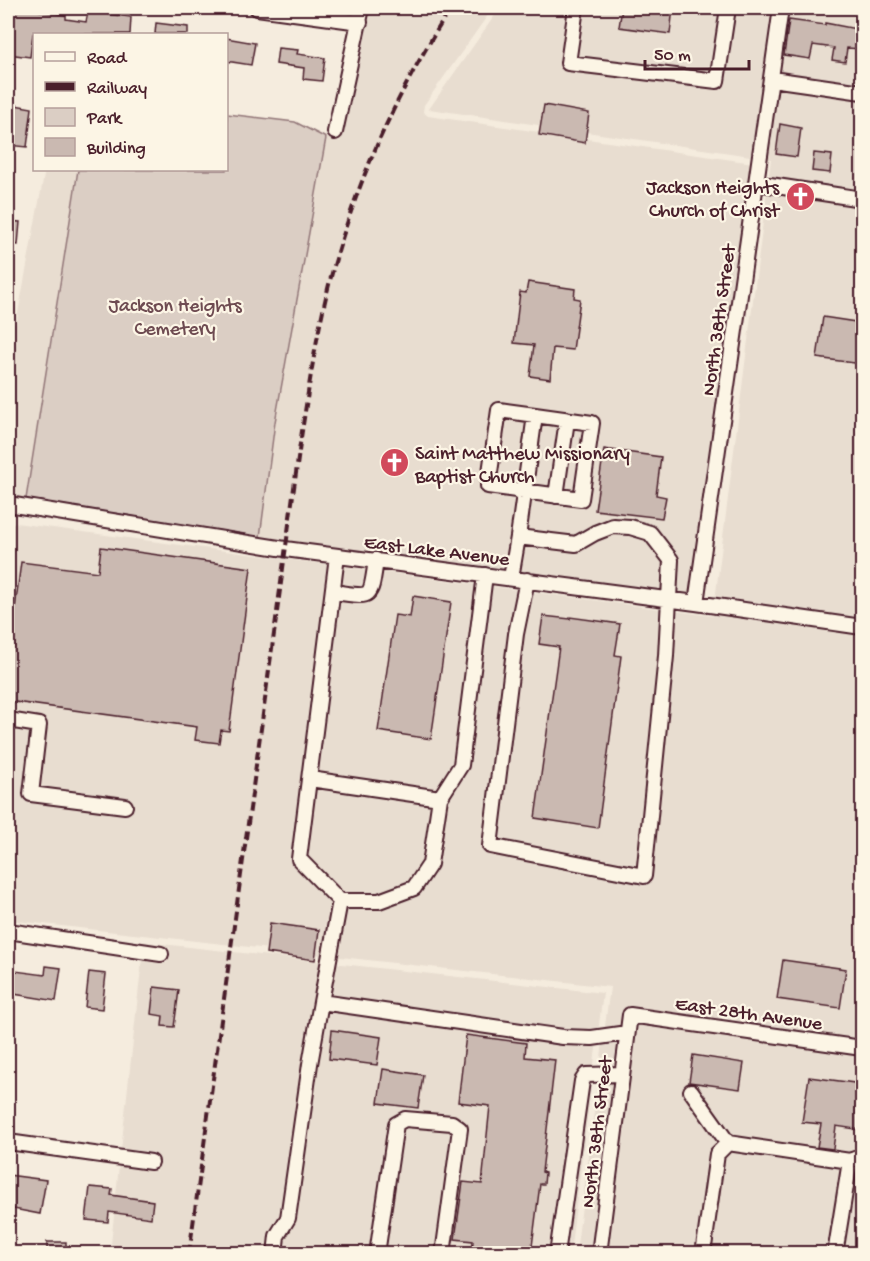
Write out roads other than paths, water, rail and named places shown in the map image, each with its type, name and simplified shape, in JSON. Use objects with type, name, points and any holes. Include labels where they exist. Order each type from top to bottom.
[{"type":"street","points":[[257,8],[361,15],[335,132]]},
{"type":"street","points":[[576,8],[568,63],[717,81],[728,8]]},
{"type":"street","name":"North 38th Street","points":[[696,603],[781,8]]},
{"type":"street","points":[[772,79],[862,92]]},
{"type":"street","points":[[757,183],[862,199]]},
{"type":"street","points":[[499,410],[535,415],[592,423],[581,499],[488,486],[499,410]]},
{"type":"street","points":[[512,578],[535,415]]},
{"type":"street","points":[[556,496],[567,420]]},
{"type":"street","name":"East Lake Avenue","points":[[8,504],[337,556],[669,599],[862,627]]},
{"type":"street","points":[[518,537],[576,544],[613,526],[630,527],[650,533],[670,560],[666,656],[644,876],[490,846],[516,634],[527,580]]},
{"type":"street","points":[[337,556],[299,860],[340,901],[379,901],[414,888],[430,864],[440,798],[461,765],[486,575]]},
{"type":"street","points":[[333,592],[363,596],[369,594],[372,590],[376,560]]},
{"type":"street","points":[[8,720],[39,725],[31,794],[125,806]]},
{"type":"street","points":[[310,779],[440,798]]},
{"type":"street","points":[[275,1254],[277,1236],[288,1218],[310,1064],[340,901]]},
{"type":"street","points":[[8,931],[161,954]]},
{"type":"street","points":[[321,1002],[563,1036],[592,1038],[627,1033]]},
{"type":"street","name":"North 38th Street","points":[[599,1254],[630,1015]]},
{"type":"street","name":"East 28th Avenue","points":[[630,1015],[862,1048]]},
{"type":"street","points":[[557,1254],[582,1081],[586,1075],[594,1073],[622,1074]]},
{"type":"street","points":[[691,1091],[728,1143],[856,1158],[835,1254]]},
{"type":"street","points":[[377,1254],[396,1124],[405,1119],[453,1123],[460,1129],[443,1254]]},
{"type":"street","points":[[8,1142],[151,1162]]},
{"type":"street","points":[[702,1254],[717,1154],[728,1143]]},
{"type":"railway","points":[[189,1254],[300,444],[320,323],[331,275],[348,219],[372,156],[416,66],[451,8]]},
{"type":"place","name":"Jackson Heights Church of Christ","points":[[800,197]]},
{"type":"place","name":"Saint Matthew Missionary Baptist Church","points":[[394,463]]},
{"type":"park label","name":"Jackson Heights Cemetery","points":[[175,316]]}]
